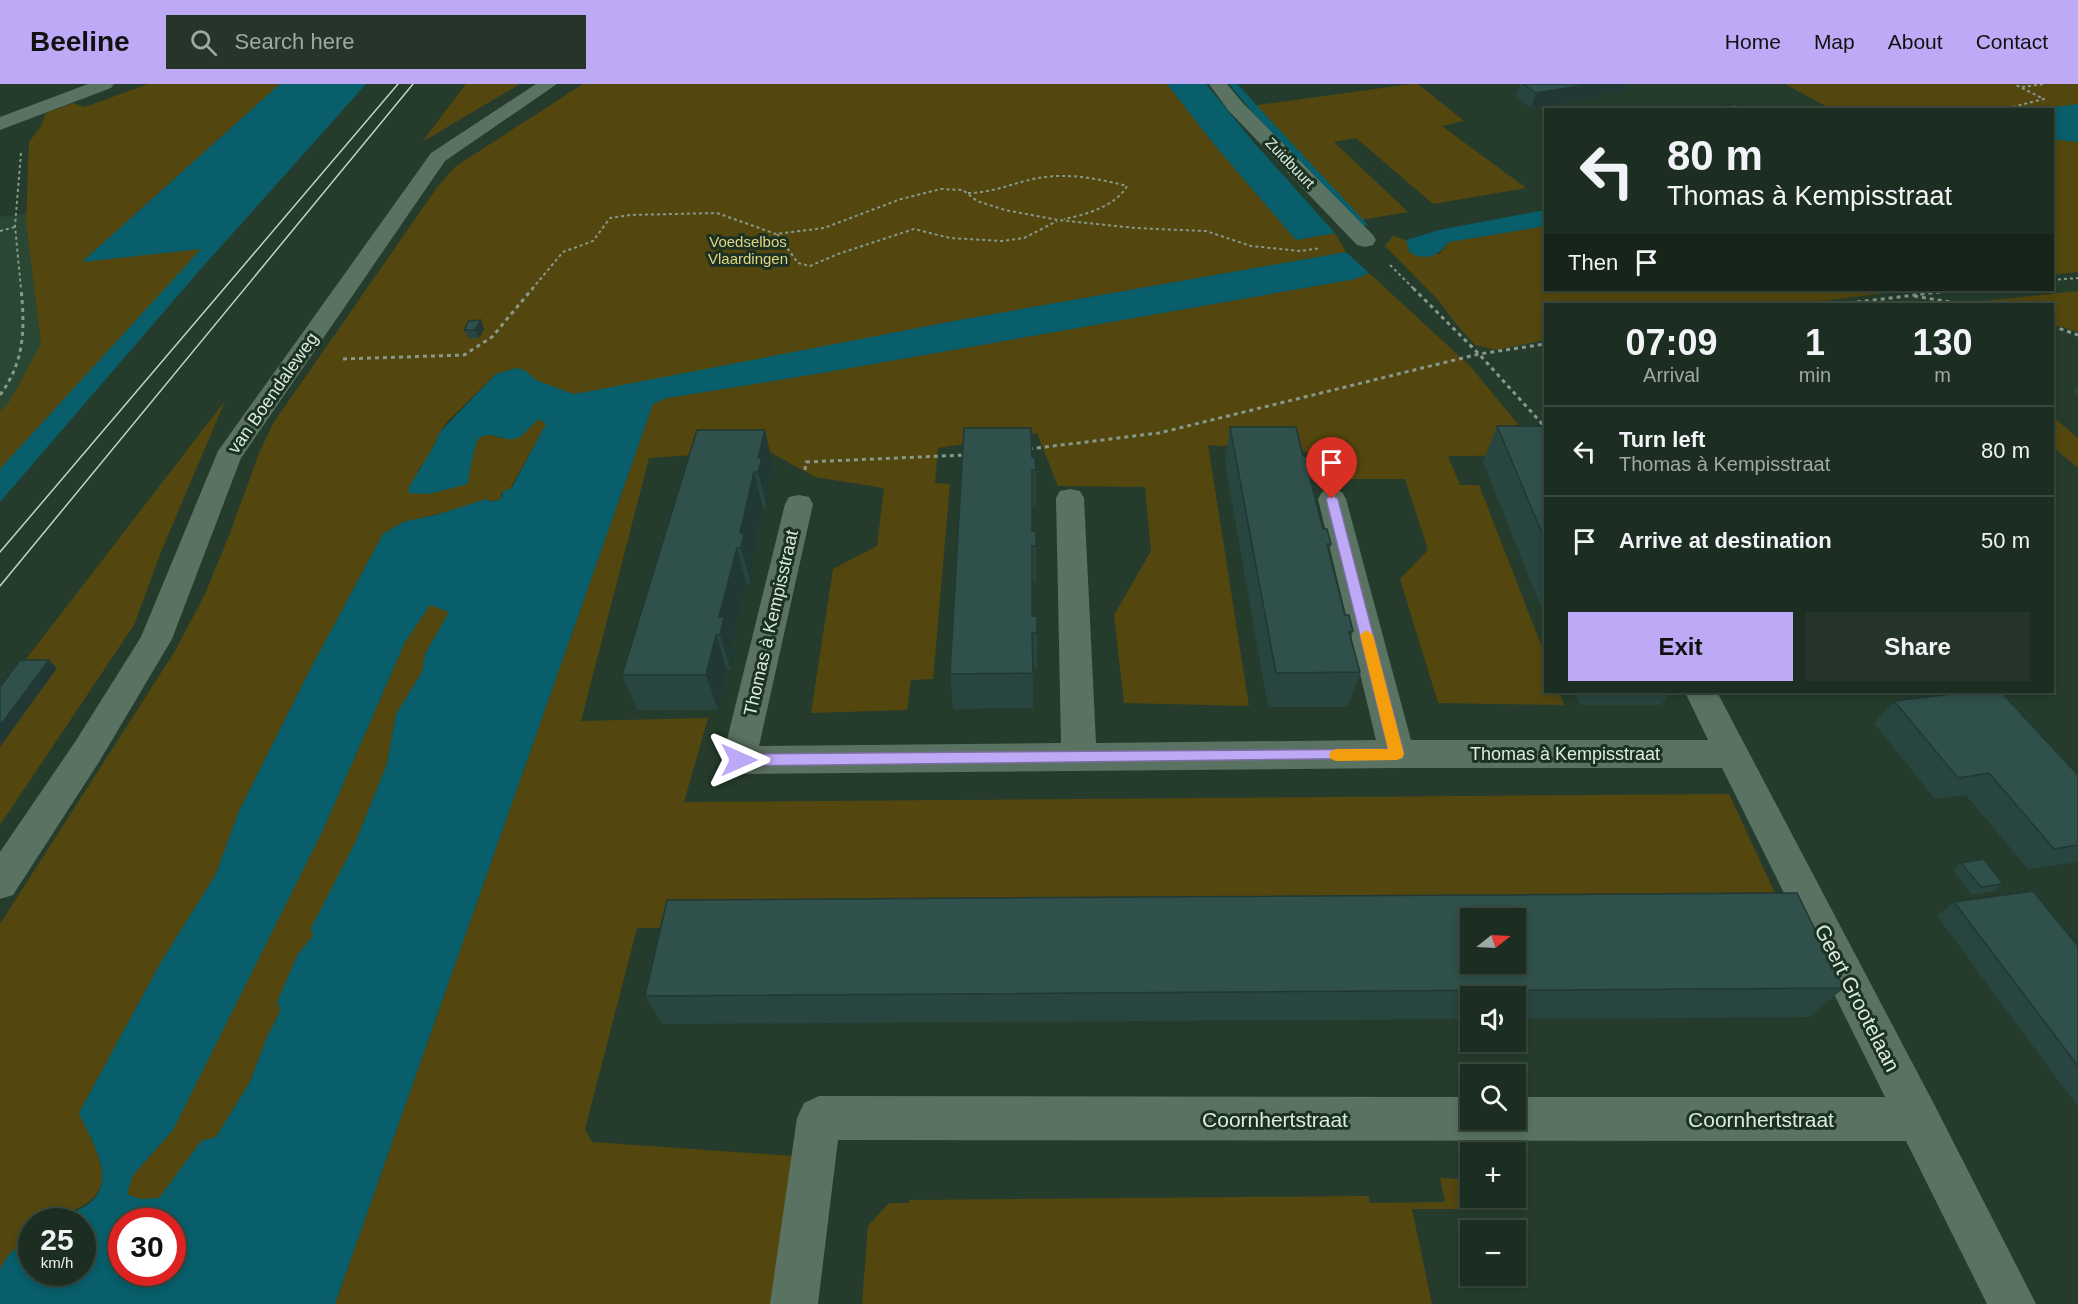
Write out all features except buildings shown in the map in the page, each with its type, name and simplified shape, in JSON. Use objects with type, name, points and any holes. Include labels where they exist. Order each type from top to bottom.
[{"type":"street","points":[[0,124],[105,84]]},
{"type":"street","name":"van Boendaleweg","points":[[0,883],[87,752],[156,639],[228,457],[438,157],[548,84]]},
{"type":"street","name":"Zuidbuurt","points":[[1218,84],[1234,106],[1365,240]]},
{"type":"street","points":[[1070,498],[1079,757]]},
{"type":"street","points":[[1332,499],[1397,754]]},
{"type":"street","name":"Thomas à Kempisstraat","points":[[799,504],[739,760],[1397,754],[1732,754]]},
{"type":"street","name":"Geert Grootelaan","points":[[1702,693],[2012,1304]]},
{"type":"street","name":"Coornhertstraat","points":[[794,1304],[819,1118],[1919,1119]]},
{"type":"path","points":[[2009,108],[2044,99],[2014,84]]},
{"type":"path","points":[[2021,87],[2044,84]]},
{"type":"path","points":[[0,395],[21,359],[22,292],[15,227],[22,143],[35,125],[39,110]]},
{"type":"path","points":[[777,234],[798,263],[810,266],[838,254],[914,229],[950,238],[1002,241],[1024,238],[1058,220],[1083,215],[1108,205],[1127,186],[1081,176],[1052,177],[1034,179],[984,194],[968,193]]},
{"type":"path","points":[[296,360],[464,355],[492,337],[563,252],[593,241],[610,218],[717,213],[777,234],[824,228],[901,199],[941,189],[963,190],[977,201],[1005,210],[1058,220],[1135,228],[1206,231],[1251,246],[1300,251],[1365,240],[1479,354],[1544,426]]},
{"type":"path","points":[[0,231],[15,227]]},
{"type":"path","points":[[2054,280],[2078,278]]},
{"type":"path","points":[[1848,303],[1944,291]]},
{"type":"path","points":[[1907,294],[1956,303]]},
{"type":"path","points":[[2054,327],[2078,335]]},
{"type":"path","points":[[1022,450],[1159,433],[1479,354],[1544,344]]},
{"type":"path","points":[[799,504],[806,462],[965,455]]},
{"type":"shaded area","points":[[57,209],[80,385],[0,471],[0,217]]},
{"type":"green space","points":[[148,84],[280,84],[83,261],[202,249],[0,469],[0,411],[9,402],[41,344],[26,222],[29,142],[41,126],[46,113],[73,103],[85,107]]},
{"type":"green space","points":[[466,84],[520,84],[422,142]]},
{"type":"green space","name":"Voedselbos Vlaardingen","points":[[583,84],[1167,84],[1217,148],[1296,240],[1335,233],[1346,252],[954,321],[614,388],[573,394],[536,380],[517,368],[496,374],[447,422],[426,461],[417,471],[468,472],[475,445],[480,437],[488,435],[504,439],[513,438],[521,435],[539,419],[546,424],[510,489],[501,494],[501,499],[403,522],[383,534],[312,666],[239,811],[216,874],[161,962],[79,1113],[101,1166],[102,1179],[99,1190],[91,1200],[78,1208],[18,1208],[18,1246],[7,1257],[0,1269],[0,924],[175,651],[205,594],[259,453],[274,422],[438,186],[456,166]]},
{"type":"green space","points":[[1418,84],[1464,121],[1442,126],[1526,188],[1433,204],[1356,138],[1334,142],[1408,212],[1360,220],[1251,106]]},
{"type":"green space","points":[[1785,84],[2078,84],[2078,104],[2051,108],[1829,108]]},
{"type":"green space","points":[[2054,139],[2078,142],[2078,272],[2054,275]]},
{"type":"green space","points":[[1544,226],[1544,291],[1902,291],[1805,303],[1544,303],[1544,340],[1497,350],[1475,345],[1439,301],[1385,246],[1393,236],[1406,240],[1410,253],[1439,254],[1449,242]]},
{"type":"green space","points":[[1369,273],[1470,366],[1535,445],[1540,455],[1448,456],[1460,485],[1479,485],[1544,652],[1544,693],[1559,693],[1564,705],[1438,703],[1400,579],[1428,550],[1405,479],[1324,479],[1312,452],[1208,445],[1249,706],[1124,703],[1114,615],[1151,551],[1145,487],[1058,486],[1037,433],[938,448],[935,483],[950,484],[933,679],[911,680],[907,710],[811,713],[833,569],[877,546],[884,488],[815,477],[766,450],[649,458],[581,721],[708,718],[684,802],[1729,794],[1789,923],[1526,919],[1526,908],[1460,908],[1460,925],[637,928],[585,1129],[592,1142],[794,1156],[774,1304],[335,1304],[653,404],[667,398],[1355,279]]},
{"type":"green space","points":[[2078,291],[2078,332],[2054,325],[2054,303],[1964,303]]},
{"type":"green space","points":[[225,401],[161,552],[134,625],[0,825],[0,693]]},
{"type":"green space","points":[[2054,418],[2078,438],[2078,468],[2054,448]]},
{"type":"green space","points":[[430,605],[450,612],[425,654],[422,672],[396,714],[387,764],[356,841],[313,936],[298,954],[278,1002],[281,1009],[267,1037],[250,1082],[216,1137],[201,1142],[159,1199],[140,1199],[126,1194],[133,1175],[173,1130],[323,830],[405,642]]},
{"type":"green space","points":[[1440,1178],[1458,1179],[1460,1208],[1465,1209],[1412,1209],[1432,1304],[862,1304],[868,1226],[889,1203],[909,1203],[910,1200],[1369,1196],[1370,1203],[1445,1202]]},
{"type":"water","points":[[280,84],[366,84],[199,271],[0,502],[0,469],[201,249],[82,262]]},
{"type":"water","points":[[1167,84],[1206,84],[1256,145],[1335,233],[1296,240],[1217,148]]},
{"type":"water","points":[[1229,84],[1237,84],[1368,225],[1361,226],[1254,114]]},
{"type":"water","points":[[2078,104],[2078,142],[2054,139],[2054,108],[2045,108]]},
{"type":"water","points":[[1544,210],[1544,226],[1449,242],[1432,256],[1422,257],[1410,253],[1406,240],[1439,230]]},
{"type":"water","points":[[1346,252],[1369,273],[1355,279],[667,398],[653,404],[335,1304],[0,1304],[0,1269],[7,1257],[18,1246],[18,1286],[96,1286],[96,1208],[82,1208],[92,1201],[99,1191],[102,1169],[95,1146],[79,1113],[161,962],[216,874],[239,811],[312,666],[383,534],[403,522],[436,515],[486,499],[492,502],[501,499],[504,490],[511,489],[546,424],[539,419],[520,437],[513,439],[489,435],[480,438],[474,450],[468,484],[429,494],[408,493],[410,485],[440,432],[496,374],[517,368],[526,371],[536,380],[573,394],[954,321]],"holes":[[[430,605],[449,612],[425,654],[422,672],[396,714],[387,764],[356,841],[311,928],[313,936],[298,954],[277,1002],[281,1010],[267,1037],[250,1082],[216,1137],[201,1141],[159,1198],[140,1199],[127,1194],[133,1175],[173,1130],[323,830],[405,642]]]},
{"type":"tram line","points":[[0,552],[398,84]]},
{"type":"tram line","points":[[0,586],[413,84]]},
{"type":"slow traffic","points":[[1336,755],[1397,754],[1367,635]]},
{"type":"route","points":[[739,760],[1397,754],[1332,499]]}]
